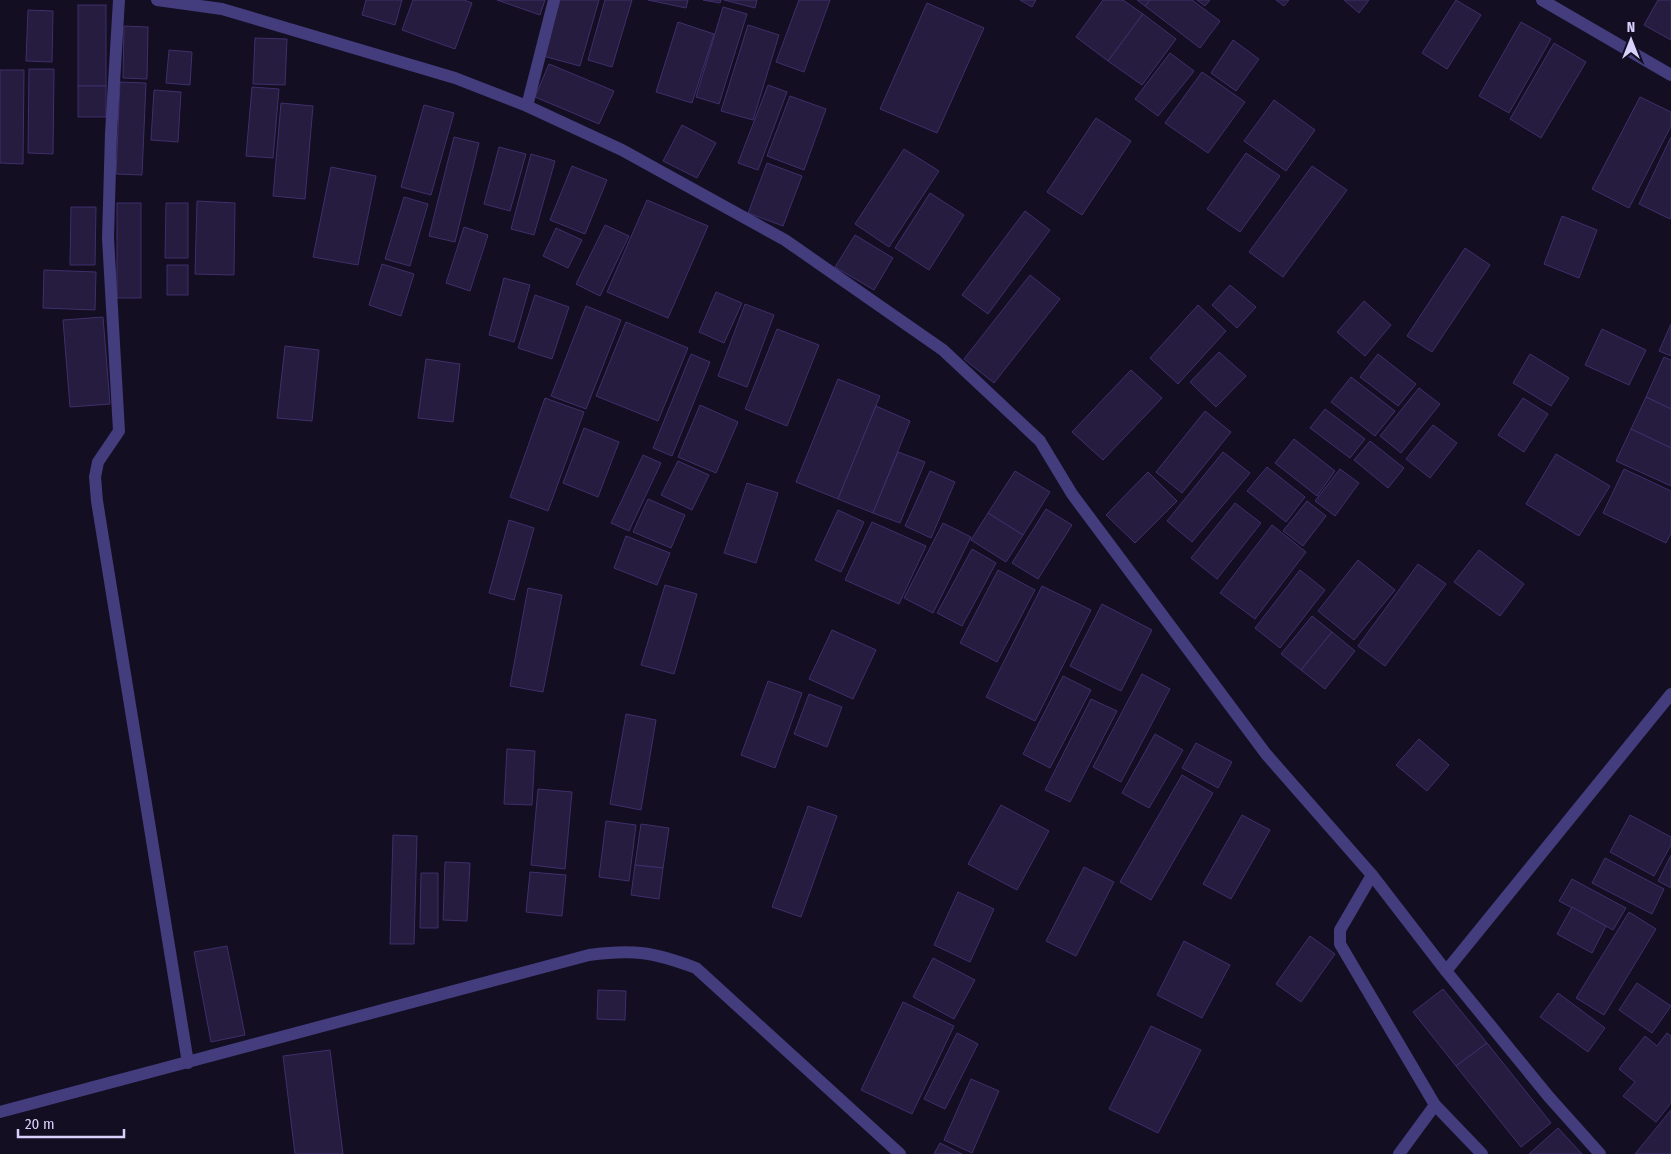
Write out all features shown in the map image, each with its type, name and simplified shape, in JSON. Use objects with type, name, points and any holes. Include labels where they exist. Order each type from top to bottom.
[{"type":"street","points":[[119,0],[111,133],[108,238],[119,431],[98,462],[95,477],[97,501],[188,1063]]},
{"type":"street","points":[[157,0],[222,9],[455,78],[527,106],[622,150],[785,240],[942,350],[1040,441],[1072,494],[1266,754],[1372,875],[1549,1098],[1600,1154]]},
{"type":"street","points":[[527,106],[554,0]]},
{"type":"street","points":[[1542,0],[1671,75]]},
{"type":"street","points":[[1446,970],[1671,694]]},
{"type":"street","points":[[1372,875],[1340,930],[1340,944],[1435,1105],[1482,1154]]},
{"type":"street","points":[[0,1112],[589,955],[624,950],[662,955],[696,968],[900,1154]]},
{"type":"street","points":[[1399,1154],[1435,1105]]},
{"type":"building","points":[[366,0],[402,0],[395,25],[362,15]]},
{"type":"building","points":[[413,0],[464,0],[472,3],[455,49],[402,30]]},
{"type":"building","points":[[497,0],[545,0],[540,15]]},
{"type":"building","points":[[560,0],[599,0],[580,66],[543,56]]},
{"type":"building","points":[[605,0],[632,0],[612,67],[588,60]]},
{"type":"building","points":[[648,0],[688,0],[686,8]]},
{"type":"building","points":[[703,0],[721,0],[720,3]]},
{"type":"building","points":[[724,0],[757,0],[755,8]]},
{"type":"building","points":[[799,0],[830,0],[804,72],[776,62]]},
{"type":"building","points":[[1020,0],[1036,0],[1032,7]]},
{"type":"building","points":[[1103,0],[1123,0],[1143,14],[1108,61],[1076,37]]},
{"type":"building","points":[[1137,0],[1150,0],[1145,6]]},
{"type":"building","points":[[1150,0],[1192,0],[1220,21],[1200,48],[1145,6]]},
{"type":"building","points":[[1197,0],[1210,0],[1205,6]]},
{"type":"building","points":[[1276,0],[1289,0],[1284,6]]},
{"type":"building","points":[[1344,0],[1369,0],[1359,13]]},
{"type":"building","points":[[1456,0],[1481,15],[1447,69],[1422,53]]},
{"type":"building","points":[[1658,0],[1671,0],[1671,40],[1644,25]]},
{"type":"building","points":[[927,3],[984,28],[937,133],[880,109]]},
{"type":"building","points":[[78,5],[106,5],[106,86],[78,86]]},
{"type":"building","points":[[723,7],[747,14],[719,104],[696,97]]},
{"type":"building","points":[[28,10],[53,11],[52,62],[26,61]]},
{"type":"building","points":[[1143,14],[1176,39],[1142,85],[1108,61]]},
{"type":"building","points":[[678,22],[714,34],[692,103],[656,92]]},
{"type":"building","points":[[1521,22],[1551,39],[1509,113],[1479,96]]},
{"type":"building","points":[[748,25],[779,35],[753,120],[721,111]]},
{"type":"building","points":[[124,26],[148,27],[147,79],[123,78]]},
{"type":"building","points":[[255,38],[287,39],[285,85],[253,84]]},
{"type":"building","points":[[1233,40],[1259,59],[1236,91],[1211,73]]},
{"type":"building","points":[[1554,43],[1586,62],[1541,138],[1510,119]]},
{"type":"building","points":[[169,50],[192,52],[190,85],[166,83]]},
{"type":"building","points":[[1170,53],[1194,71],[1158,116],[1135,99]]},
{"type":"building","points":[[549,64],[614,91],[599,124],[535,97]]},
{"type":"building","points":[[29,69],[54,69],[53,154],[28,153]]},
{"type":"building","points":[[0,70],[24,70],[23,164],[0,163]]},
{"type":"building","points":[[1202,72],[1245,102],[1208,153],[1165,123]]},
{"type":"building","points":[[120,82],[146,83],[142,175],[116,174]]},
{"type":"building","points":[[768,85],[787,92],[758,170],[738,163]]},
{"type":"building","points":[[78,86],[106,86],[106,117],[78,117]]},
{"type":"building","points":[[252,87],[279,89],[273,158],[246,156]]},
{"type":"building","points":[[154,90],[181,92],[178,142],[151,140]]},
{"type":"building","points":[[790,96],[826,109],[804,170],[767,156]]},
{"type":"building","points":[[1640,97],[1671,112],[1671,126],[1629,208],[1592,189]]},
{"type":"building","points":[[1274,100],[1315,130],[1286,171],[1244,141]]},
{"type":"building","points":[[281,103],[313,106],[305,199],[273,196]]},
{"type":"building","points":[[424,105],[454,113],[431,195],[401,187]]},
{"type":"building","points":[[1096,118],[1131,141],[1082,215],[1047,192]]},
{"type":"building","points":[[682,125],[716,143],[697,178],[663,161]]},
{"type":"building","points":[[454,137],[479,143],[455,242],[429,236]]},
{"type":"building","points":[[1671,137],[1671,216],[1670,219],[1639,204]]},
{"type":"building","points":[[499,147],[526,154],[510,211],[484,204]]},
{"type":"building","points":[[904,149],[939,171],[889,247],[855,224]]},
{"type":"building","points":[[1246,153],[1280,176],[1240,232],[1207,209]]},
{"type":"building","points":[[531,154],[555,161],[534,235],[511,229]]},
{"type":"building","points":[[767,163],[802,176],[783,226],[748,213]]},
{"type":"building","points":[[572,166],[607,180],[585,234],[550,220]]},
{"type":"building","points":[[1312,166],[1347,190],[1283,277],[1249,252]]},
{"type":"building","points":[[331,167],[376,176],[358,265],[313,257]]},
{"type":"building","points":[[930,193],[964,215],[929,270],[895,248]]},
{"type":"building","points":[[404,197],[428,204],[410,266],[385,259]]},
{"type":"building","points":[[647,200],[708,226],[668,318],[607,292]]},
{"type":"building","points":[[197,201],[235,203],[234,275],[195,274]]},
{"type":"building","points":[[117,203],[141,203],[141,298],[117,298]]},
{"type":"building","points":[[166,203],[188,203],[188,258],[165,258]]},
{"type":"building","points":[[71,207],[96,207],[95,265],[70,265]]},
{"type":"building","points":[[1025,211],[1050,230],[988,314],[962,295]]},
{"type":"building","points":[[1562,216],[1597,230],[1579,278],[1544,264]]},
{"type":"building","points":[[605,225],[629,236],[600,296],[576,284]]},
{"type":"building","points":[[464,227],[488,235],[470,291],[446,283]]},
{"type":"building","points":[[556,228],[582,240],[568,268],[543,256]]},
{"type":"building","points":[[855,235],[893,258],[874,290],[835,267]]},
{"type":"building","points":[[1465,248],[1490,265],[1432,352],[1407,336]]},
{"type":"building","points":[[382,264],[414,274],[401,316],[369,305]]},
{"type":"building","points":[[167,265],[188,265],[188,295],[167,295]]},
{"type":"building","points":[[44,270],[96,272],[95,310],[43,308]]},
{"type":"building","points":[[1030,275],[1060,299],[994,383],[964,359]]},
{"type":"building","points":[[504,278],[530,285],[514,342],[489,335]]},
{"type":"building","points":[[1230,285],[1256,307],[1237,328],[1212,305]]},
{"type":"building","points":[[716,292],[742,303],[724,343],[699,332]]},
{"type":"building","points":[[535,295],[569,307],[552,359],[518,348]]},
{"type":"building","points":[[1364,301],[1391,325],[1365,356],[1337,332]]},
{"type":"building","points":[[745,304],[774,315],[747,387],[718,376]]},
{"type":"building","points":[[1198,305],[1226,331],[1178,384],[1150,358]]},
{"type":"building","points":[[586,306],[621,320],[586,409],[551,396]]},
{"type":"building","points":[[103,317],[110,404],[70,407],[63,320]]},
{"type":"building","points":[[626,322],[688,348],[658,421],[596,396]]},
{"type":"building","points":[[1671,324],[1671,356],[1659,351]]},
{"type":"building","points":[[777,329],[819,345],[787,426],[745,409]]},
{"type":"building","points":[[1602,329],[1646,350],[1629,385],[1585,365]]},
{"type":"building","points":[[285,346],[319,350],[312,421],[277,418]]},
{"type":"building","points":[[1219,352],[1246,376],[1216,407],[1190,382]]},
{"type":"building","points":[[691,354],[710,362],[672,456],[653,448]]},
{"type":"building","points":[[1378,354],[1416,384],[1398,406],[1360,377]]},
{"type":"building","points":[[1530,354],[1569,378],[1551,406],[1513,383]]},
{"type":"building","points":[[1664,357],[1671,360],[1671,409],[1646,397]]},
{"type":"building","points":[[426,359],[460,364],[453,422],[418,418]]},
{"type":"building","points":[[1131,370],[1162,398],[1103,460],[1072,432]]},
{"type":"building","points":[[1351,377],[1395,411],[1375,436],[1331,402]]},
{"type":"building","points":[[838,379],[880,396],[838,499],[796,482]]},
{"type":"building","points":[[1419,388],[1440,404],[1401,453],[1380,436]]},
{"type":"building","points":[[1646,397],[1671,409],[1671,448],[1631,429]]},
{"type":"building","points":[[545,398],[584,412],[548,511],[510,497]]},
{"type":"building","points":[[1523,398],[1548,414],[1524,452],[1498,435]]},
{"type":"building","points":[[700,405],[738,422],[716,473],[678,457]]},
{"type":"building","points":[[876,406],[910,421],[873,513],[838,499]]},
{"type":"building","points":[[1325,409],[1365,439],[1350,458],[1310,428]]},
{"type":"building","points":[[1205,411],[1231,432],[1182,493],[1156,472]]},
{"type":"building","points":[[1433,425],[1457,443],[1430,478],[1406,459]]},
{"type":"building","points":[[584,428],[619,442],[598,497],[563,483]]},
{"type":"building","points":[[1631,429],[1671,448],[1671,486],[1616,461]]},
{"type":"building","points":[[1294,439],[1335,471],[1317,496],[1275,463]]},
{"type":"building","points":[[1370,441],[1404,468],[1388,488],[1354,460]]},
{"type":"building","points":[[898,452],[925,462],[900,523],[873,513]]},
{"type":"building","points":[[1223,452],[1250,473],[1192,542],[1167,521]]},
{"type":"building","points":[[1556,454],[1610,486],[1579,536],[1526,504]]},
{"type":"building","points":[[643,455],[661,463],[629,531],[611,523]]},
{"type":"building","points":[[678,461],[709,475],[692,510],[661,495]]},
{"type":"building","points":[[1267,467],[1305,497],[1286,522],[1247,491]]},
{"type":"building","points":[[1340,469],[1359,483],[1335,516],[1315,501]]},
{"type":"building","points":[[1624,469],[1671,491],[1671,533],[1666,543],[1603,513]]},
{"type":"building","points":[[930,471],[955,482],[931,538],[905,526]]},
{"type":"building","points":[[1015,471],[1050,492],[1023,535],[988,513]]},
{"type":"building","points":[[1148,472],[1177,501],[1135,543],[1106,515]]},
{"type":"building","points":[[747,483],[778,493],[756,563],[724,553]]},
{"type":"building","points":[[648,499],[685,515],[671,548],[633,532]]},
{"type":"building","points":[[1307,501],[1326,516],[1303,546],[1283,531]]},
{"type":"building","points":[[1235,503],[1261,523],[1217,579],[1191,558]]},
{"type":"building","points":[[1046,509],[1072,525],[1038,579],[1012,563]]},
{"type":"building","points":[[838,510],[864,522],[841,572],[815,560]]},
{"type":"building","points":[[988,513],[1023,535],[1006,562],[971,540]]},
{"type":"building","points":[[509,520],[534,528],[514,600],[489,593]]},
{"type":"building","points":[[872,522],[926,546],[899,604],[845,580]]},
{"type":"building","points":[[943,523],[971,537],[933,613],[904,598]]},
{"type":"building","points":[[1272,525],[1306,552],[1255,619],[1220,593]]},
{"type":"building","points":[[626,536],[670,553],[657,585],[614,568]]},
{"type":"building","points":[[972,549],[996,563],[962,626],[937,613]]},
{"type":"building","points":[[1479,550],[1524,584],[1500,616],[1454,582]]},
{"type":"building","points":[[1358,560],[1395,590],[1354,640],[1318,611]]},
{"type":"building","points":[[1418,564],[1446,584],[1385,666],[1358,646]]},
{"type":"building","points":[[998,570],[1035,590],[997,662],[960,643]]},
{"type":"building","points":[[1300,570],[1325,590],[1280,648],[1255,628]]},
{"type":"building","points":[[665,585],[697,594],[674,674],[641,665]]},
{"type":"building","points":[[1042,586],[1091,610],[1035,721],[986,697]]},
{"type":"building","points":[[528,588],[562,595],[543,692],[510,686]]},
{"type":"building","points":[[1102,604],[1152,630],[1121,691],[1070,666]]},
{"type":"building","points":[[1312,616],[1332,632],[1301,670],[1281,654]]},
{"type":"building","points":[[832,630],[876,650],[853,699],[809,679]]},
{"type":"building","points":[[1332,632],[1355,651],[1325,689],[1301,670]]},
{"type":"building","points":[[1142,674],[1170,689],[1121,782],[1093,767]]},
{"type":"building","points":[[1063,676],[1091,690],[1050,768],[1023,754]]},
{"type":"building","points":[[768,681],[802,693],[775,768],[741,755]]},
{"type":"building","points":[[809,694],[842,707],[827,747],[794,734]]},
{"type":"building","points":[[1091,699],[1117,711],[1070,802],[1045,790]]},
{"type":"building","points":[[626,714],[656,720],[641,810],[610,804]]},
{"type":"building","points":[[1155,734],[1183,750],[1149,808],[1122,793]]},
{"type":"building","points":[[1419,739],[1449,765],[1427,791],[1396,765]]},
{"type":"building","points":[[1196,743],[1232,762],[1218,788],[1182,768]]},
{"type":"building","points":[[507,749],[535,751],[532,805],[504,804]]},
{"type":"building","points":[[1182,775],[1213,793],[1151,900],[1120,882]]},
{"type":"building","points":[[538,789],[572,792],[565,869],[531,865]]},
{"type":"building","points":[[1001,805],[1049,831],[1017,890],[968,864]]},
{"type":"building","points":[[808,806],[837,816],[801,917],[772,907]]},
{"type":"building","points":[[1242,815],[1270,830],[1231,899],[1203,884]]},
{"type":"building","points":[[1630,815],[1671,837],[1671,845],[1654,876],[1610,852]]},
{"type":"building","points":[[606,821],[636,825],[629,881],[599,877]]},
{"type":"building","points":[[641,824],[669,828],[663,868],[635,865]]},
{"type":"building","points":[[393,835],[417,836],[414,944],[390,944]]},
{"type":"building","points":[[1671,855],[1671,888],[1658,881]]},
{"type":"building","points":[[1605,858],[1664,889],[1652,914],[1592,883]]},
{"type":"building","points":[[445,862],[470,863],[467,921],[443,920]]},
{"type":"building","points":[[635,865],[663,868],[659,899],[631,895]]},
{"type":"building","points":[[1084,867],[1114,882],[1076,956],[1046,941]]},
{"type":"building","points":[[530,872],[566,875],[562,916],[526,912]]},
{"type":"building","points":[[421,873],[438,873],[438,928],[420,928]]},
{"type":"building","points":[[1572,879],[1626,908],[1613,930],[1559,901]]},
{"type":"building","points":[[958,892],[994,909],[970,962],[934,945]]},
{"type":"building","points":[[1572,907],[1606,926],[1592,953],[1557,934]]},
{"type":"building","points":[[1629,912],[1656,929],[1604,1015],[1576,998]]},
{"type":"building","points":[[1310,936],[1335,954],[1301,1002],[1276,984]]},
{"type":"building","points":[[1184,941],[1230,965],[1202,1018],[1157,995]]},
{"type":"building","points":[[227,946],[245,1035],[211,1042],[194,952]]},
{"type":"building","points":[[933,958],[975,980],[954,1019],[913,997]]},
{"type":"building","points":[[1637,983],[1671,1006],[1652,1033],[1619,1010]]},
{"type":"building","points":[[1443,989],[1487,1043],[1456,1066],[1413,1012]]},
{"type":"building","points":[[598,990],[626,991],[625,1020],[597,1019]]},
{"type":"building","points":[[1558,993],[1605,1028],[1588,1052],[1540,1017]]},
{"type":"building","points":[[903,1002],[954,1026],[912,1114],[861,1090]]},
{"type":"building","points":[[1151,1026],[1201,1050],[1158,1133],[1109,1109]]},
{"type":"building","points":[[957,1033],[978,1044],[945,1109],[924,1099]]},
{"type":"building","points":[[1667,1033],[1671,1036],[1671,1103],[1656,1122],[1623,1096],[1635,1082],[1619,1069],[1645,1036],[1657,1046]]},
{"type":"building","points":[[1487,1043],[1551,1123],[1521,1147],[1456,1066]]},
{"type":"building","points":[[330,1050],[343,1154],[295,1154],[283,1056]]},
{"type":"building","points":[[971,1079],[999,1091],[972,1153],[944,1140]]},
{"type":"building","points":[[1671,1110],[1671,1154],[1635,1154]]},
{"type":"building","points":[[1558,1128],[1582,1154],[1529,1154]]},
{"type":"building","points":[[940,1143],[962,1154],[934,1154]]}]
